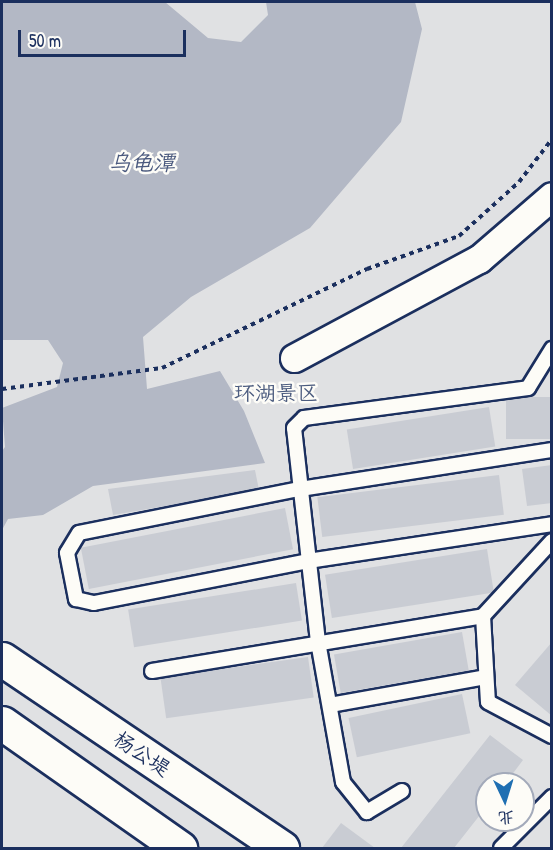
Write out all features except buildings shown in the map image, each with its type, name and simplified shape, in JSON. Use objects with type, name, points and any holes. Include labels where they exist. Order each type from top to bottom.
[{"type":"main road","name":"杨公堤","points":[[2,658],[282,849]]},
{"type":"main road","points":[[2,723],[180,849]]},
{"type":"street","points":[[294,358],[479,259],[552,196]]},
{"type":"lane","points":[[402,791],[367,812],[343,782],[318,642],[299,489],[294,428],[304,418],[528,388],[552,349]]},
{"type":"lane","points":[[552,450],[299,489],[79,534],[67,553],[76,598],[94,603],[308,561],[552,524]]},
{"type":"lane","points":[[152,671],[483,616],[552,541]]},
{"type":"lane","points":[[483,616],[488,702],[552,736]]},
{"type":"lane","points":[[330,705],[485,677]]},
{"type":"lane","points":[[501,849],[552,797]]},
{"type":"path","points":[[2,389],[38,387],[162,368],[367,269],[459,236],[519,182],[552,139]]},
{"type":"green space","name":"环湖景区","points":[[2,2],[551,2],[551,848],[2,848]]},
{"type":"water","name":"乌龟潭","points":[[2,2],[165,2],[208,38],[241,42],[268,15],[266,2],[415,2],[422,29],[401,122],[310,228],[191,297],[143,337],[147,389],[220,371],[244,411],[265,463],[93,486],[43,515],[8,519],[2,530],[2,451],[5,447],[2,408],[57,387],[63,363],[48,340],[2,340]]}]
